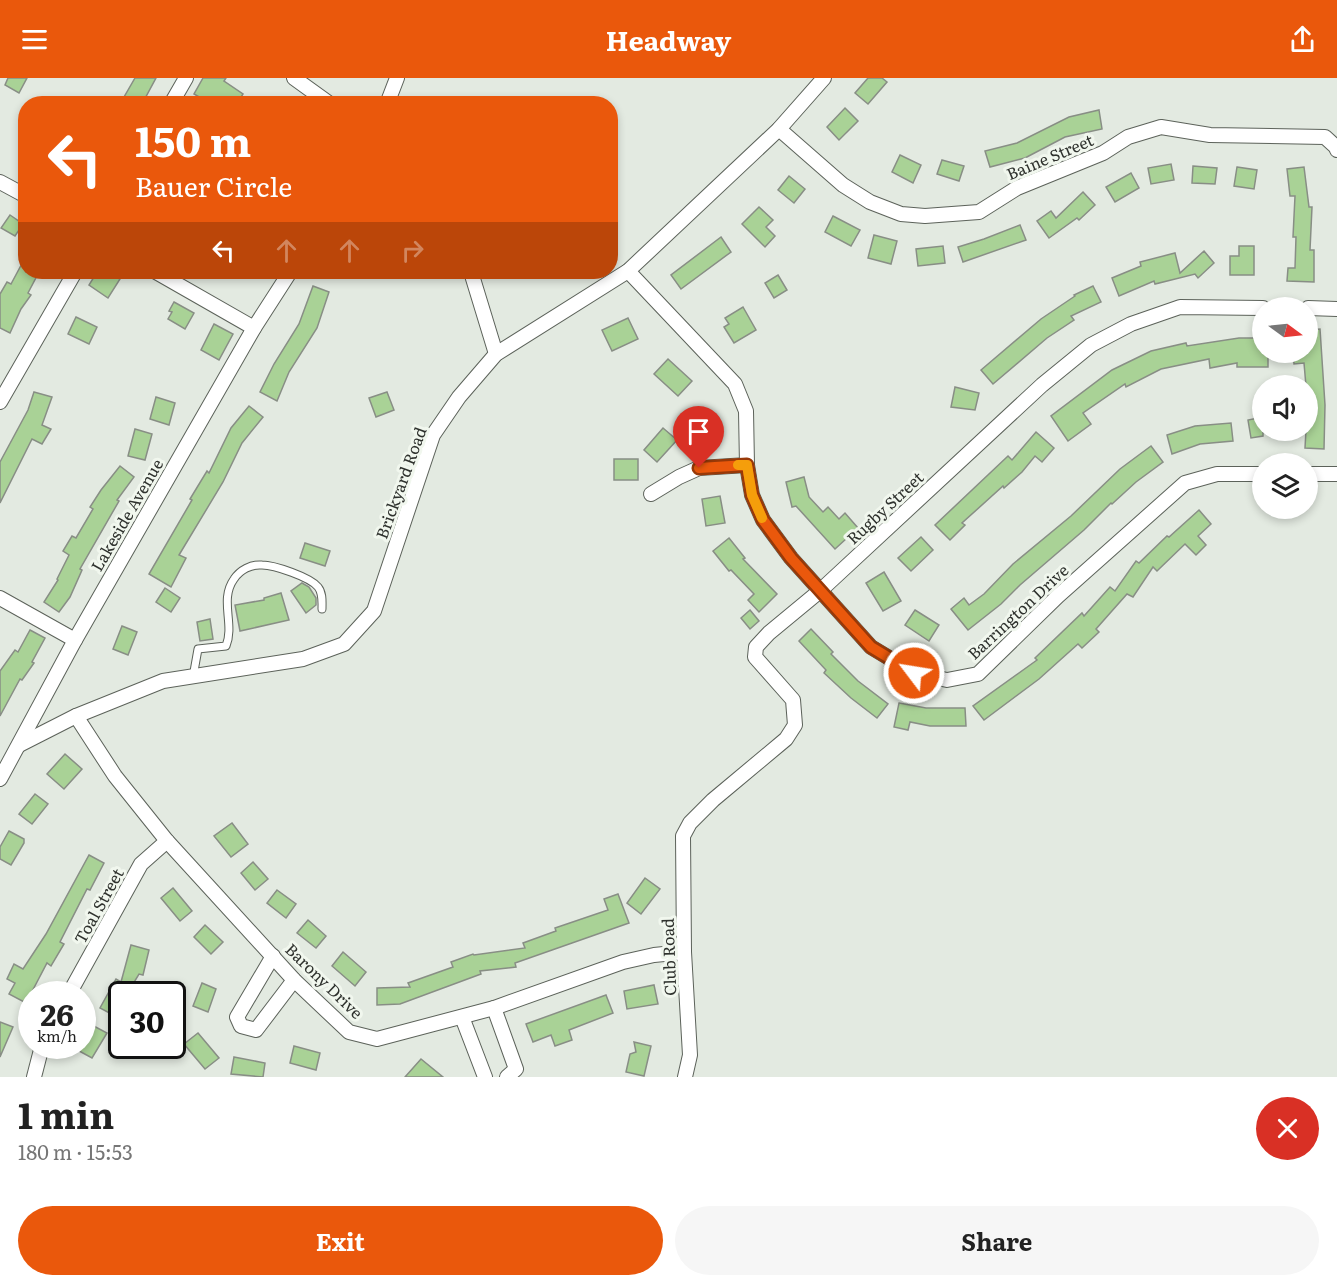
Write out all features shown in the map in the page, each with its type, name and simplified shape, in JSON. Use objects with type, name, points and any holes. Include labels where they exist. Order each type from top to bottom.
[{"type":"street","points":[[176,96],[186,78]]},
{"type":"street","points":[[294,78],[319,96]]},
{"type":"street","points":[[390,96],[397,78]]},
{"type":"street","name":"Brickyard Road","points":[[618,277],[628,271],[779,129],[824,78]]},
{"type":"street","name":"Baine Street","points":[[779,129],[843,185],[870,202],[901,214],[925,216],[979,212],[1017,188],[1103,153],[1128,137],[1161,127],[1210,135],[1325,137],[1337,150]]},
{"type":"street","points":[[0,182],[18,192]]},
{"type":"street","name":"Barrington Drive","points":[[628,271],[735,384],[746,411],[747,465],[752,495],[763,520],[791,558],[871,647],[914,673],[947,680],[978,674],[1058,596],[1185,483],[1217,474],[1252,474]]},
{"type":"street","points":[[0,402],[71,279]]},
{"type":"street","points":[[168,279],[254,328]]},
{"type":"street","name":"Lakeside Avenue","points":[[0,779],[75,640],[254,328],[286,279]]},
{"type":"street","points":[[473,279],[496,354]]},
{"type":"street","name":"Brickyard Road","points":[[19,745],[76,716],[163,681],[303,660],[344,645],[374,611],[433,435],[459,397],[496,354],[615,279]]},
{"type":"street","name":"Rugby Street","points":[[683,836],[690,823],[698,815],[786,739],[795,725],[793,700],[755,657],[756,647],[769,633],[821,590],[1042,385],[1091,345],[1131,324],[1179,307],[1252,308]]},
{"type":"street","points":[[1318,309],[1337,309]]},
{"type":"street","points":[[651,494],[699,468],[747,465]]},
{"type":"street","points":[[1318,474],[1337,474]]},
{"type":"street","points":[[0,598],[75,640]]},
{"type":"street","name":"Barony Drive","points":[[76,716],[115,776],[167,841],[294,980],[349,1032],[377,1039],[494,1008],[623,962],[654,955],[684,952]]},
{"type":"street","name":"Club Road","points":[[683,836],[684,952],[690,1055],[685,1077]]},
{"type":"street","name":"Toal Street","points":[[76,981],[141,864],[167,841]]},
{"type":"street","points":[[273,956],[237,1017],[241,1026],[256,1030],[294,980]]},
{"type":"street","points":[[494,1008],[516,1069],[507,1077]]},
{"type":"street","points":[[462,1017],[485,1077]]},
{"type":"street","points":[[34,1077],[39,1059]]},
{"type":"lane","points":[[193,677],[198,649],[226,646],[229,638],[226,597],[234,579],[245,568],[260,564],[303,577],[317,586],[322,598],[322,609]]},
{"type":"building","points":[[8,78],[27,78],[19,93],[5,85]]},
{"type":"building","points":[[135,78],[156,78],[146,96],[125,96]]},
{"type":"building","points":[[203,78],[226,78],[224,81],[243,94],[242,96],[197,96],[194,94]]},
{"type":"building","points":[[868,78],[882,78],[887,82],[868,104],[855,93]]},
{"type":"building","points":[[845,108],[858,121],[839,140],[827,127]]},
{"type":"building","points":[[1099,110],[1102,129],[1065,137],[1025,158],[990,167],[985,151],[1017,143],[1069,117]]},
{"type":"building","points":[[900,155],[921,165],[913,183],[892,172]]},
{"type":"building","points":[[942,160],[964,166],[959,181],[937,174]]},
{"type":"building","points":[[1171,164],[1174,180],[1151,184],[1148,168]]},
{"type":"building","points":[[1193,166],[1217,168],[1215,184],[1192,183]]},
{"type":"building","points":[[1237,167],[1257,170],[1254,189],[1234,186]]},
{"type":"building","points":[[1304,167],[1309,207],[1312,207],[1310,250],[1314,250],[1314,282],[1287,281],[1288,268],[1295,268],[1296,237],[1293,237],[1295,196],[1290,196],[1287,169]]},
{"type":"building","points":[[1131,173],[1139,188],[1115,202],[1106,187]]},
{"type":"building","points":[[789,176],[805,189],[794,203],[778,190]]},
{"type":"building","points":[[1083,192],[1095,205],[1079,220],[1077,218],[1049,238],[1037,221],[1051,211],[1056,218]]},
{"type":"building","points":[[759,207],[773,220],[766,227],[775,236],[765,247],[742,224]]},
{"type":"building","points":[[10,215],[18,221],[18,232],[15,236],[1,228]]},
{"type":"building","points":[[833,216],[860,230],[851,246],[825,232]]},
{"type":"building","points":[[1020,225],[1026,240],[963,262],[958,247]]},
{"type":"building","points":[[874,235],[897,241],[891,264],[868,258]]},
{"type":"building","points":[[721,237],[731,252],[681,289],[671,275]]},
{"type":"building","points":[[943,246],[945,263],[918,266],[916,249]]},
{"type":"building","points":[[1239,246],[1254,246],[1254,275],[1230,275],[1230,256],[1239,256]]},
{"type":"building","points":[[1204,251],[1214,263],[1198,278],[1195,274],[1155,284],[1154,281],[1119,296],[1112,278],[1141,266],[1140,262],[1175,253],[1180,273]]},
{"type":"building","points":[[18,271],[18,279],[35,279],[28,293],[31,295],[21,309],[10,333],[0,328],[0,294],[7,282],[11,284]]},
{"type":"building","points":[[778,275],[787,290],[774,298],[765,283]]},
{"type":"building","points":[[93,279],[120,279],[108,298],[89,285]]},
{"type":"building","points":[[313,286],[329,292],[317,328],[289,372],[277,401],[260,392],[299,324]]},
{"type":"building","points":[[1093,286],[1101,302],[1071,316],[1074,320],[1047,338],[993,384],[981,370],[1041,319],[1074,295]]},
{"type":"building","points":[[174,302],[194,313],[185,329],[168,319]]},
{"type":"building","points":[[743,307],[756,330],[734,343],[724,327],[729,324],[725,318]]},
{"type":"building","points":[[76,317],[97,327],[89,344],[68,334]]},
{"type":"building","points":[[628,318],[638,339],[612,351],[602,330]]},
{"type":"building","points":[[214,324],[233,334],[219,360],[201,350]]},
{"type":"building","points":[[1318,329],[1320,329],[1325,405],[1324,449],[1305,448],[1305,441],[1318,441],[1318,375],[1305,375],[1304,363],[1318,363]]},
{"type":"building","points":[[1252,338],[1252,363],[1268,363],[1268,367],[1237,367],[1237,363],[1210,368],[1209,359],[1161,369],[1126,387],[1125,384],[1083,413],[1091,424],[1068,441],[1051,416],[1112,370],[1151,351],[1186,343],[1187,346]]},
{"type":"building","points":[[668,359],[692,381],[678,396],[654,374]]},
{"type":"building","points":[[955,387],[979,393],[975,410],[951,407]]},
{"type":"building","points":[[34,392],[52,397],[42,425],[51,429],[42,444],[32,439],[0,503],[0,462],[28,410]]},
{"type":"building","points":[[387,392],[394,410],[376,417],[369,398]]},
{"type":"building","points":[[156,397],[175,403],[169,425],[150,419]]},
{"type":"building","points":[[249,406],[263,417],[242,443],[223,482],[179,555],[186,558],[171,587],[149,574],[192,500],[190,499],[207,471],[209,473],[231,428]]},
{"type":"building","points":[[703,413],[708,431],[694,435],[690,416]]},
{"type":"building","points":[[1252,419],[1252,438],[1251,438],[1248,420]]},
{"type":"building","points":[[1231,423],[1233,441],[1200,444],[1172,454],[1167,435],[1195,426]]},
{"type":"building","points":[[663,428],[677,440],[657,462],[644,450]]},
{"type":"building","points":[[135,429],[152,434],[145,460],[128,456]]},
{"type":"building","points":[[1036,432],[1054,448],[1042,462],[1035,456],[1022,472],[962,523],[965,525],[950,540],[935,525],[1008,456],[1012,460]]},
{"type":"building","points":[[1151,446],[1163,462],[1111,503],[1001,604],[968,630],[951,609],[964,598],[969,605],[984,594],[1013,564],[1071,516],[1120,469]]},
{"type":"building","points":[[614,459],[638,459],[638,480],[614,480]]},
{"type":"building","points":[[120,466],[134,477],[117,500],[119,501],[80,569],[82,570],[70,597],[59,612],[44,602],[58,580],[69,555],[63,551],[72,536],[76,538],[93,509],[90,507]]},
{"type":"building","points":[[804,477],[809,497],[823,512],[828,507],[839,519],[845,513],[858,528],[835,549],[796,506],[792,507],[786,482]]},
{"type":"building","points":[[720,496],[725,523],[706,526],[702,499]]},
{"type":"building","points":[[1199,510],[1211,524],[1198,536],[1206,545],[1196,555],[1185,544],[1157,571],[1153,567],[1133,597],[1127,594],[1096,629],[1099,632],[1082,648],[1078,644],[1039,679],[984,720],[973,706],[1037,660],[1035,658],[1082,613],[1084,616],[1110,587],[1115,591],[1136,561],[1139,563]]},
{"type":"building","points":[[921,537],[933,550],[911,571],[898,558]]},
{"type":"building","points":[[729,538],[745,558],[743,559],[777,594],[759,612],[748,600],[754,594],[731,570],[729,571],[713,551]]},
{"type":"building","points":[[305,543],[330,551],[325,566],[300,558]]},
{"type":"building","points":[[884,572],[901,601],[883,611],[866,583]]},
{"type":"building","points":[[302,583],[309,587],[316,598],[316,605],[306,613],[291,591]]},
{"type":"building","points":[[165,588],[180,598],[171,612],[156,602]]},
{"type":"building","points":[[281,593],[289,620],[240,631],[235,605],[264,600],[264,598]]},
{"type":"building","points":[[750,610],[759,621],[750,629],[741,618]]},
{"type":"building","points":[[915,610],[939,625],[929,641],[905,625]]},
{"type":"building","points":[[210,619],[213,639],[200,641],[197,622]]},
{"type":"building","points":[[122,626],[137,632],[128,655],[113,649]]},
{"type":"building","points":[[811,629],[833,652],[831,654],[858,681],[888,704],[877,718],[824,673],[826,670],[799,641]]},
{"type":"building","points":[[30,630],[45,638],[32,662],[34,663],[22,680],[20,679],[0,716],[0,671],[15,650],[18,652]]},
{"type":"building","points":[[899,703],[926,708],[965,708],[966,726],[930,726],[910,722],[908,730],[894,727]]},
{"type":"building","points":[[65,754],[82,769],[64,789],[47,774]]},
{"type":"building","points":[[35,794],[48,804],[32,824],[19,814]]},
{"type":"building","points":[[232,823],[248,844],[231,857],[214,836]]},
{"type":"building","points":[[9,831],[24,839],[11,865],[0,859],[0,847]]},
{"type":"building","points":[[89,855],[104,863],[90,890],[87,889],[60,942],[64,944],[51,966],[47,963],[38,981],[18,981],[18,999],[9,994],[15,983],[7,979],[14,964],[23,969],[46,934]]},
{"type":"building","points":[[253,862],[268,879],[255,890],[241,873]]},
{"type":"building","points":[[645,878],[660,889],[641,914],[627,903]]},
{"type":"building","points":[[173,888],[192,911],[180,921],[161,898]]},
{"type":"building","points":[[277,890],[296,904],[286,918],[267,903]]},
{"type":"building","points":[[618,894],[629,923],[515,963],[516,967],[480,971],[481,974],[400,1004],[377,1005],[377,988],[410,987],[408,983],[453,967],[451,962],[473,954],[525,948],[523,943],[556,931],[555,928],[608,910],[604,899]]},
{"type":"building","points":[[308,920],[326,936],[316,948],[297,933]]},
{"type":"building","points":[[205,925],[223,942],[211,954],[194,937]]},
{"type":"building","points":[[131,945],[149,950],[143,975],[139,974],[135,981],[121,981]]},
{"type":"building","points":[[343,952],[366,972],[355,986],[332,966]]},
{"type":"building","points":[[202,983],[216,989],[208,1012],[193,1006]]},
{"type":"building","points":[[654,985],[658,1004],[627,1009],[624,991]]},
{"type":"building","points":[[108,994],[108,1012],[100,1008]]},
{"type":"building","points":[[606,995],[613,1013],[569,1030],[572,1040],[555,1046],[551,1035],[533,1042],[526,1024]]},
{"type":"building","points":[[0,1022],[13,1027],[0,1057]]},
{"type":"building","points":[[96,1027],[107,1033],[96,1051]]},
{"type":"building","points":[[198,1033],[219,1058],[205,1069],[186,1046],[186,1042]]},
{"type":"building","points":[[634,1042],[651,1046],[644,1076],[626,1072],[630,1054],[636,1052]]},
{"type":"building","points":[[294,1046],[320,1053],[316,1070],[290,1063]]},
{"type":"building","points":[[234,1057],[265,1063],[263,1077],[231,1074]]},
{"type":"building","points":[[421,1059],[443,1077],[405,1077]]},
{"type":"slow traffic","points":[[738,465],[747,465],[752,495],[762,518]]},
{"type":"route","points":[[699,468],[747,465],[752,495],[763,520],[791,558],[871,647],[914,673]]}]
